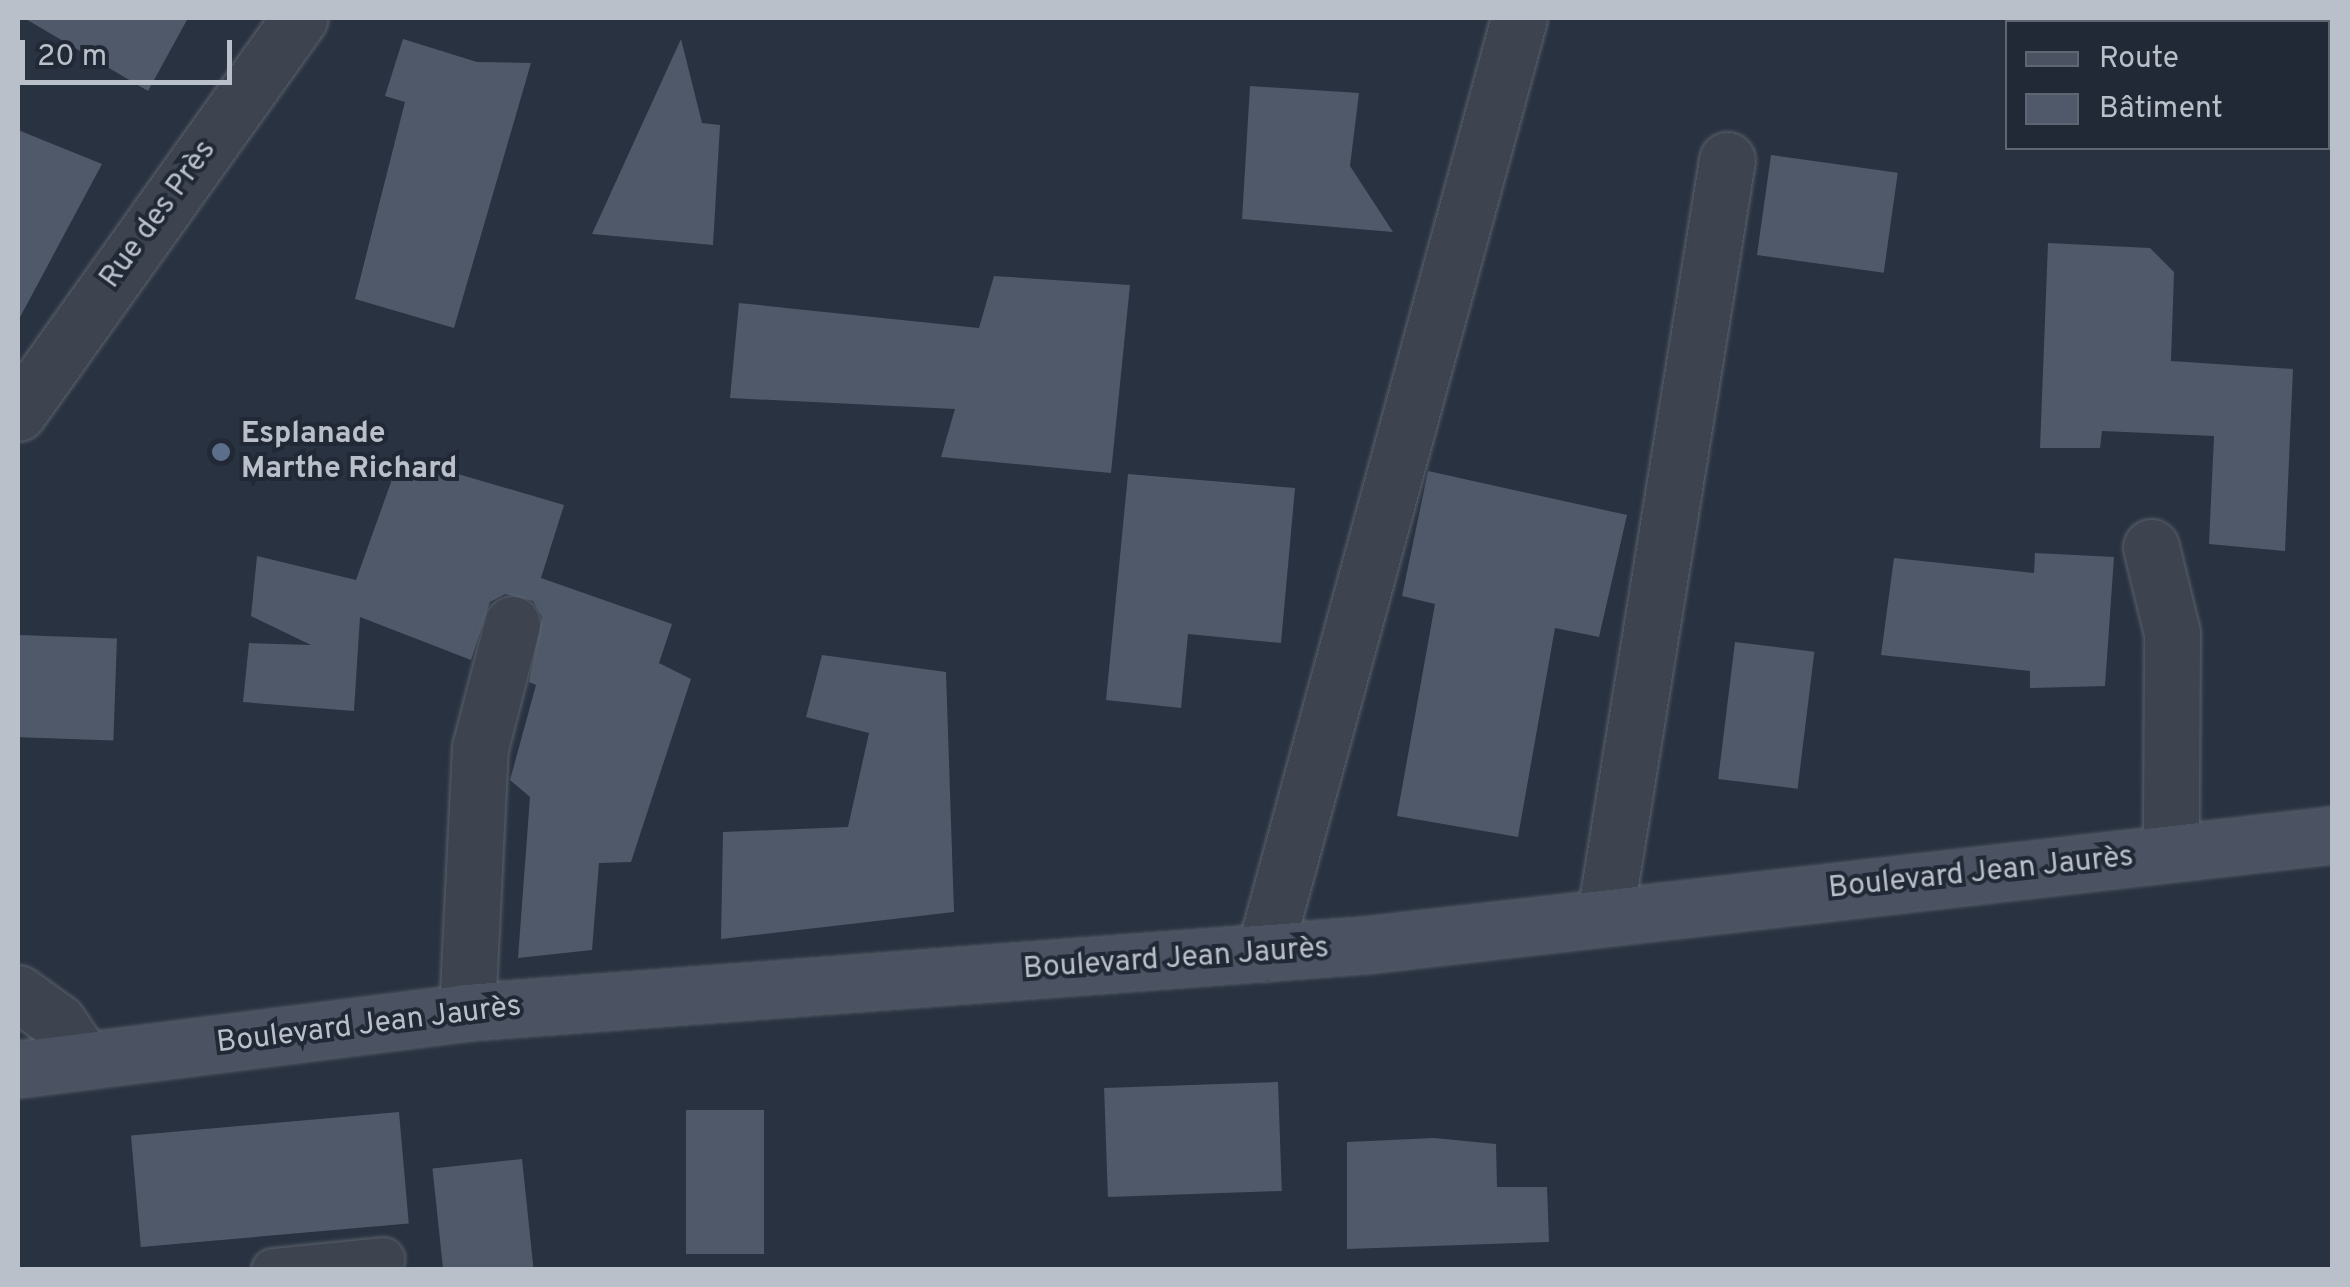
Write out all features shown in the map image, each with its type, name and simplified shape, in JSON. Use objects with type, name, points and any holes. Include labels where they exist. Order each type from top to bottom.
[{"type":"street","name":"Rue des Près","points":[[18,413],[300,18]]},
{"type":"street","points":[[1264,953],[1519,18]]},
{"type":"street","points":[[1605,915],[1727,160]]},
{"type":"street","points":[[2152,548],[2172,633],[2171,852]]},
{"type":"street","points":[[468,1012],[480,748],[512,624]]},
{"type":"street","name":"Boulevard Jean Jaurès","points":[[18,1069],[468,1012],[1264,953],[2332,835]]},
{"type":"street","points":[[18,993],[58,1022],[84,1060]]},
{"type":"lane","points":[[273,1270],[383,1259]]},
{"type":"building","points":[[24,18],[188,18],[148,91]]},
{"type":"building","points":[[403,39],[477,62],[531,63],[454,328],[355,299],[405,102],[385,96]]},
{"type":"building","points":[[681,39],[702,123],[720,125],[713,245],[592,234]]},
{"type":"building","points":[[1250,86],[1359,93],[1350,166],[1393,232],[1242,219]]},
{"type":"building","points":[[18,130],[102,164],[18,321]]},
{"type":"building","points":[[1771,155],[1898,173],[1884,273],[1757,255]]},
{"type":"building","points":[[2048,243],[2150,248],[2174,272],[2171,361],[2293,369],[2285,551],[2209,544],[2214,436],[2102,431],[2100,448],[2040,448]]},
{"type":"building","points":[[994,276],[1130,285],[1111,473],[941,457],[955,409],[730,398],[739,303],[979,328]]},
{"type":"building","points":[[400,457],[564,505],[541,578],[672,624],[659,663],[691,679],[631,862],[599,863],[592,950],[518,958],[530,797],[510,780],[536,685],[529,682],[542,617],[533,601],[505,594],[490,602],[471,660],[360,617],[354,711],[243,702],[249,643],[311,645],[251,616],[257,556],[356,580]]},
{"type":"building","points":[[1428,471],[1627,515],[1599,637],[1555,628],[1518,837],[1397,816],[1435,604],[1402,596]]},
{"type":"building","points":[[1128,474],[1295,488],[1281,643],[1188,634],[1181,708],[1106,700]]},
{"type":"building","points":[[2035,553],[2114,557],[2105,686],[2030,688],[2030,671],[1881,655],[1894,558],[2034,573]]},
{"type":"building","points":[[18,635],[117,638],[113,740],[18,737]]},
{"type":"building","points":[[1735,642],[1814,652],[1798,789],[1718,779]]},
{"type":"building","points":[[822,655],[946,672],[954,912],[721,939],[723,832],[848,827],[869,733],[806,717]]},
{"type":"building","points":[[1278,1082],[1282,1191],[1108,1197],[1104,1088]]},
{"type":"building","points":[[686,1110],[764,1110],[764,1254],[686,1254]]},
{"type":"building","points":[[399,1112],[409,1224],[141,1247],[131,1135]]},
{"type":"building","points":[[1434,1138],[1496,1144],[1497,1187],[1547,1187],[1549,1242],[1347,1249],[1347,1142]]},
{"type":"building","points":[[522,1159],[534,1270],[443,1270],[432,1168]]},
{"type":"place","name":"Esplanade Marthe Richard","points":[[221,452]]}]
